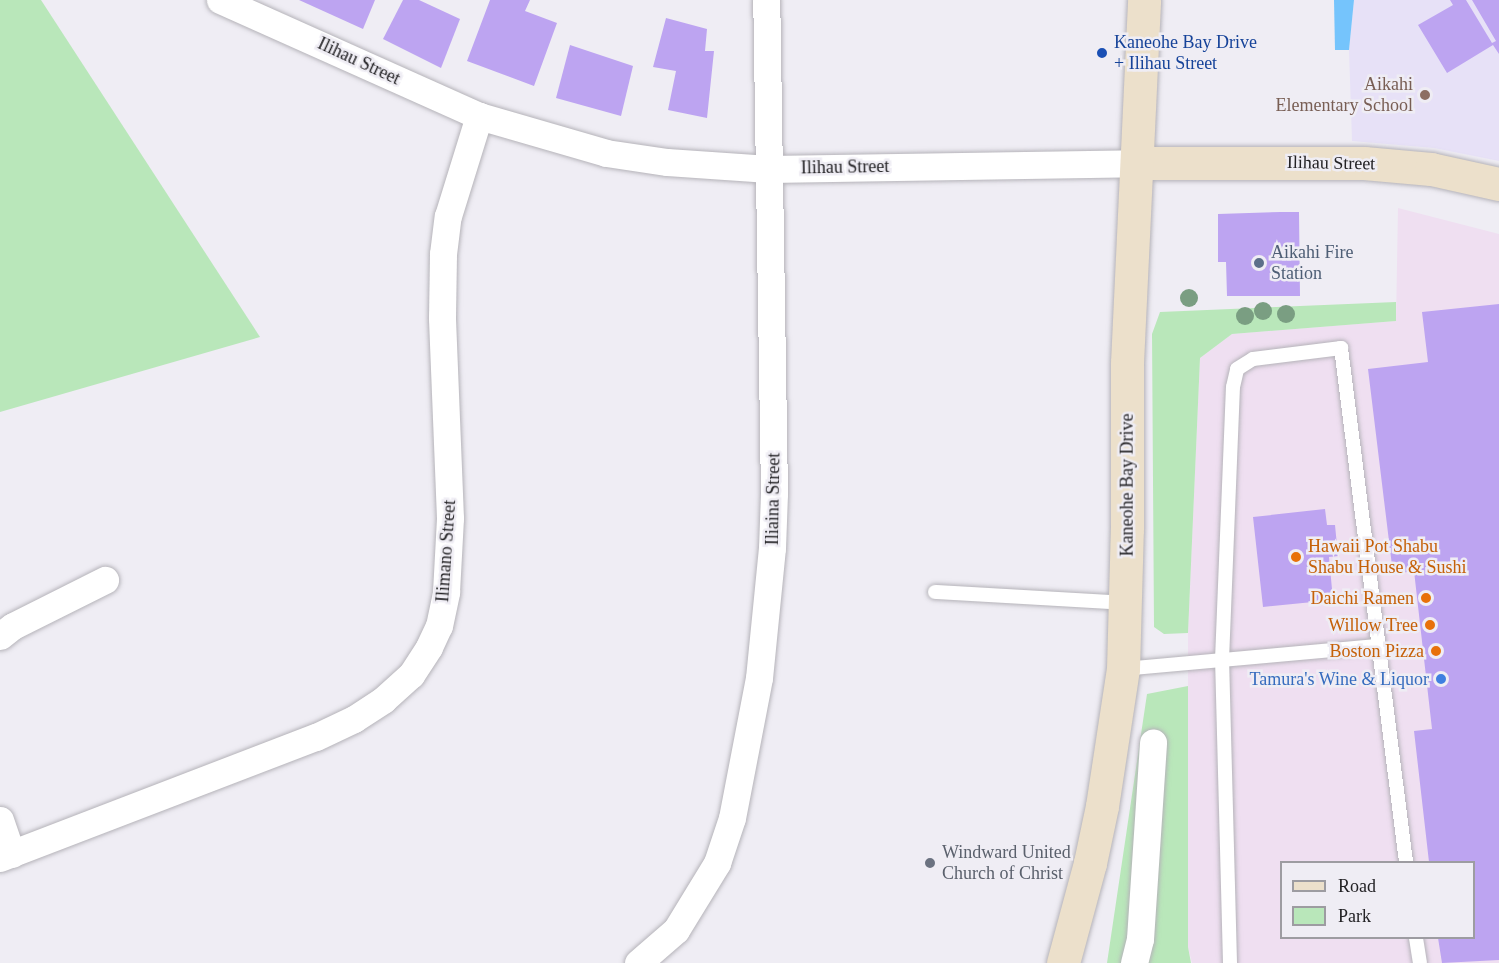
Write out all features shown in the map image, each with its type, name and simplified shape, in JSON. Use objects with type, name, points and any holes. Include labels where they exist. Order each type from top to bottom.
[{"type":"main road","name":"Kaneohe Bay Drive","points":[[1063,963],[1090,863],[1102,806],[1123,669],[1127,363],[1144,0]]},
{"type":"main road","name":"Ilihau Street","points":[[1137,163],[1364,163],[1431,169],[1499,184]]},
{"type":"street","name":"Ilihau Street","points":[[220,0],[479,116],[606,153],[668,162],[769,169],[1137,163]]},
{"type":"street","name":"Iliaina Street","points":[[638,963],[676,930],[717,863],[732,818],[759,678],[771,559],[774,494],[766,0]]},
{"type":"street","name":"Ilimano Street","points":[[6,856],[316,738],[354,719],[383,700],[411,675],[429,647],[438,626],[446,592],[450,518],[442,318],[442,254],[448,216],[479,116]]},
{"type":"street","points":[[0,636],[14,626],[105,580]]},
{"type":"street","points":[[1134,963],[1140,939],[1153,742]]},
{"type":"street","points":[[0,820],[6,856]]},
{"type":"lane","points":[[1230,963],[1222,660],[1232,398],[1237,369],[1253,359],[1341,348],[1406,861]]},
{"type":"lane","points":[[935,592],[1125,603]]},
{"type":"lane","points":[[1123,669],[1378,646]]},
{"type":"lane","points":[[1416,939],[1420,963]]},
{"type":"shaded area","name":"Aikahi Elementary School","points":[[1354,0],[1499,0],[1499,161],[1434,148],[1352,141],[1349,50]]},
{"type":"shaded area","points":[[1398,208],[1499,234],[1499,963],[1192,963],[1188,947],[1188,633],[1200,358],[1232,334],[1396,321]]},
{"type":"green space","points":[[0,0],[41,0],[260,337],[0,412]]},
{"type":"green space","points":[[1396,302],[1396,321],[1232,334],[1200,358],[1188,633],[1164,634],[1154,627],[1152,334],[1160,312]]},
{"type":"green space","points":[[1188,686],[1188,947],[1191,963],[1107,963],[1147,694]]},
{"type":"water","points":[[1334,0],[1354,0],[1349,50],[1335,50]]},
{"type":"building","points":[[299,0],[375,0],[363,29]]},
{"type":"building","points":[[403,0],[419,0],[460,19],[441,68],[383,39]]},
{"type":"building","points":[[490,0],[530,0],[525,11],[557,23],[534,86],[467,61]]},
{"type":"building","points":[[1450,0],[1466,0],[1492,43],[1496,41],[1472,0],[1499,0],[1499,54],[1493,45],[1447,73],[1418,25],[1453,5]]},
{"type":"building","points":[[666,18],[707,29],[705,51],[714,51],[707,118],[668,110],[676,71],[653,67]]},
{"type":"building","points":[[570,45],[633,66],[621,116],[556,98]]},
{"type":"building","points":[[1299,212],[1300,296],[1227,296],[1226,262],[1218,262],[1218,214]]},
{"type":"building","points":[[1499,304],[1499,960],[1442,963],[1438,939],[1475,939],[1475,861],[1429,861],[1414,731],[1432,729],[1414,571],[1393,574],[1368,369],[1428,362],[1422,312]]},
{"type":"building","points":[[1325,509],[1327,525],[1335,525],[1338,556],[1329,557],[1333,600],[1263,607],[1253,517]]},
{"type":"place","name":"Kaneohe Bay Drive + Ilihau Street","points":[[1102,53]]},
{"type":"place","name":"Aikahi Elementary School","points":[[1425,95]]},
{"type":"place","name":"Aikahi Fire Station","points":[[1259,263]]},
{"type":"place","name":"Hawaii Pot Shabu Shabu House & Sushi","points":[[1296,557]]},
{"type":"place","name":"Daichi Ramen","points":[[1426,598]]},
{"type":"place","name":"Willow Tree","points":[[1430,625]]},
{"type":"place","name":"Boston Pizza","points":[[1436,651]]},
{"type":"place","name":"Tamura's Wine & Liquor","points":[[1441,679]]},
{"type":"place","name":"Windward United Church of Christ","points":[[930,863]]}]
